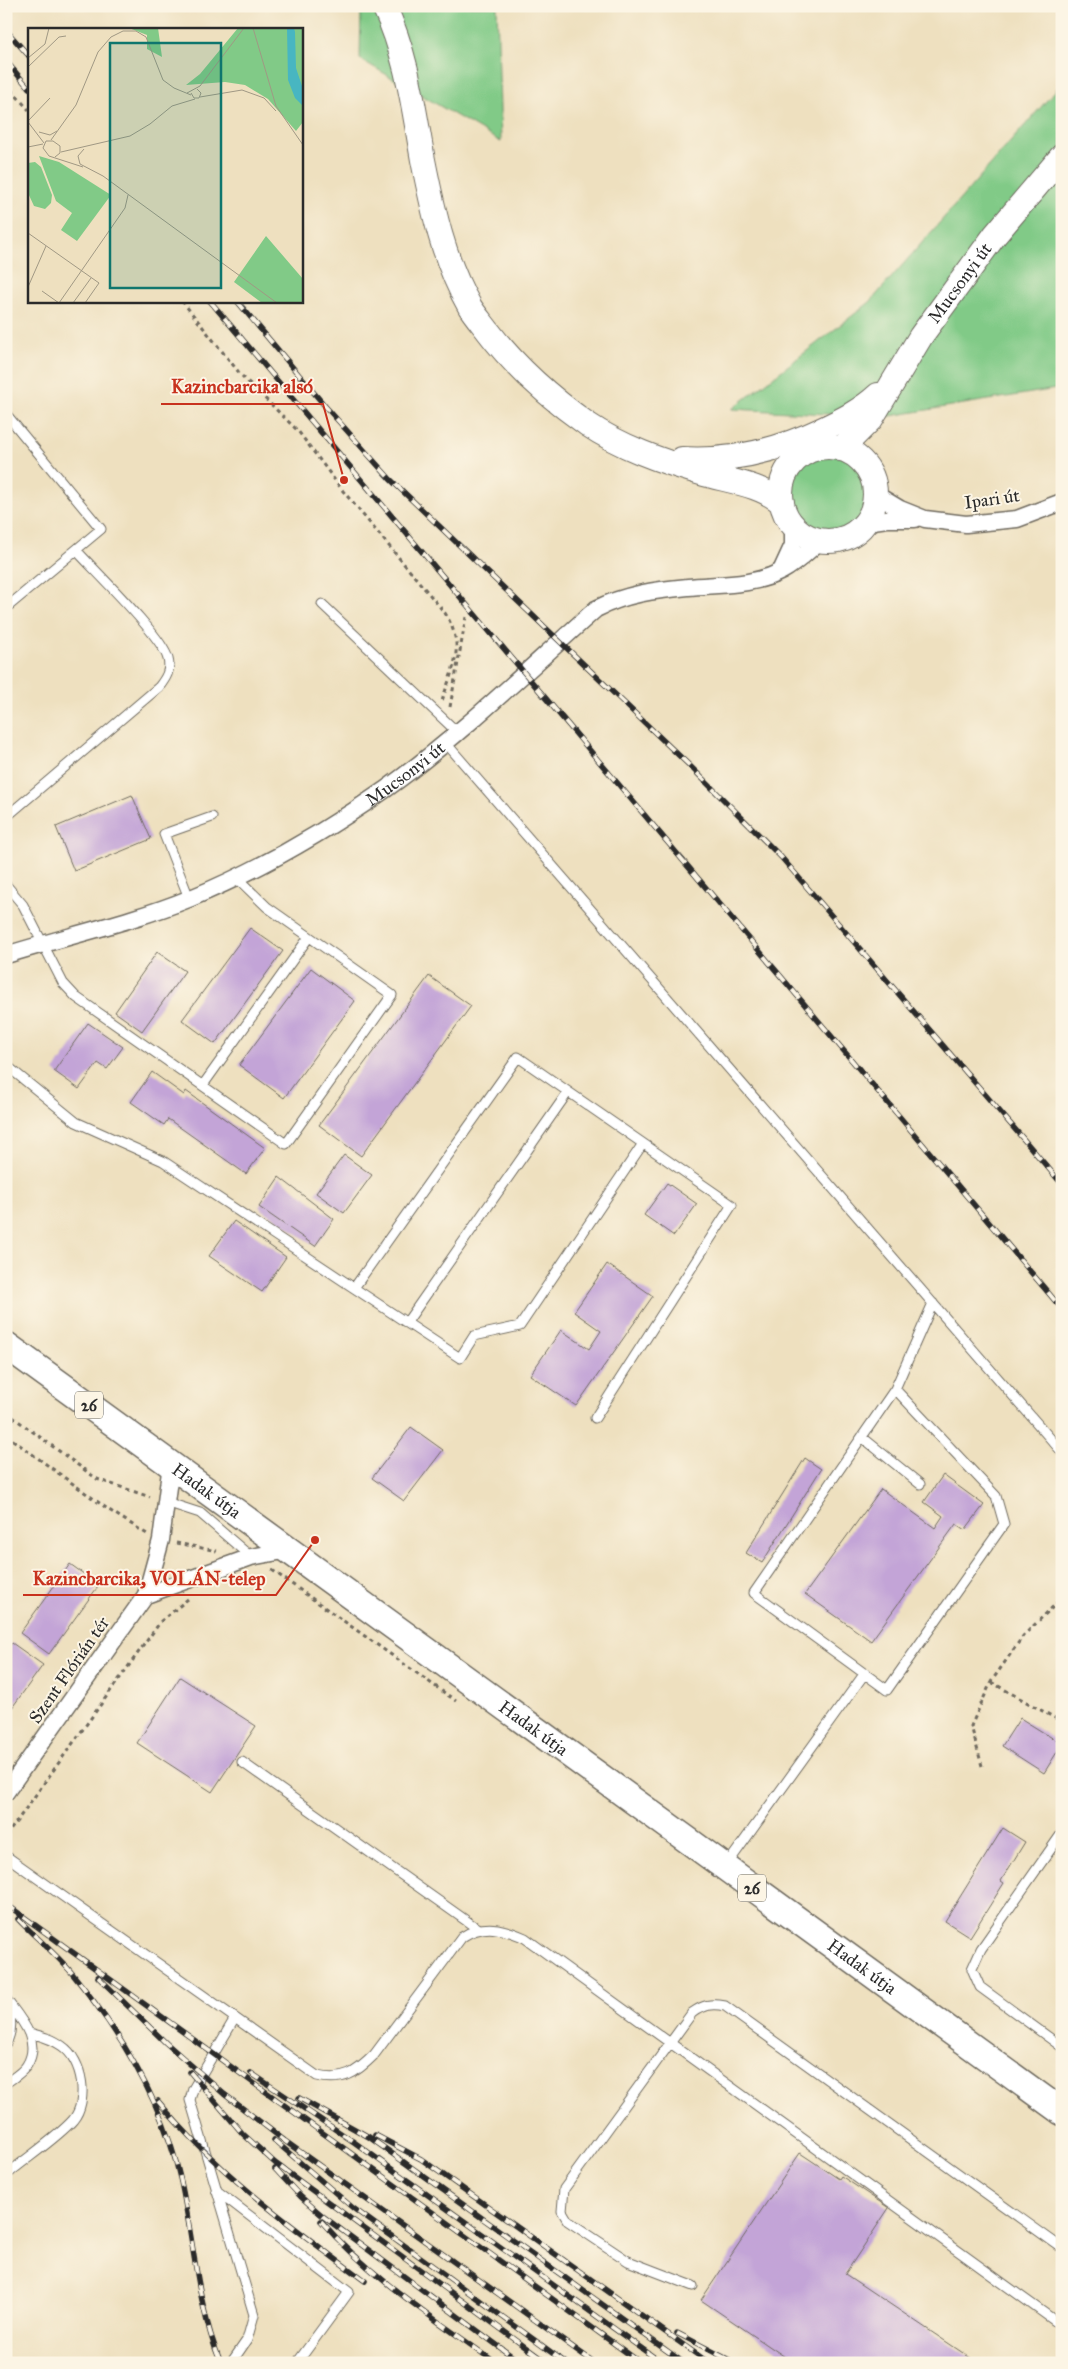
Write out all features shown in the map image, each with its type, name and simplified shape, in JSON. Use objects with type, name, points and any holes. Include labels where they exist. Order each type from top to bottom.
[{"type":"main road","points":[[384,6],[401,48],[411,86],[436,222],[450,262],[470,307],[509,358],[545,392],[615,442],[700,473],[739,483],[772,496],[782,503]]},
{"type":"main road","name":"Mucsonyi út","points":[[851,455],[921,336],[996,235],[1062,156]]},
{"type":"main road","points":[[655,457],[716,459],[758,454],[781,448],[812,435],[860,409],[895,378]]},
{"type":"main road","points":[[739,483],[764,482],[787,470],[805,453],[828,447],[851,455],[869,472],[875,494],[873,508],[866,522],[856,532],[842,539],[821,540],[808,537],[794,526],[782,503],[781,486],[787,470]]},
{"type":"main road","name":"Hadak útja","points":[[6,1345],[724,1868],[1058,2102]]},
{"type":"street","name":"Ipari út","points":[[875,494],[900,509],[925,519]]},
{"type":"street","name":"Ipari út","points":[[866,522],[887,519],[925,519],[966,524],[1017,519],[1062,502]]},
{"type":"street","points":[[781,571],[793,545],[794,526]]},
{"type":"street","name":"Mucsonyi út","points":[[6,955],[189,898],[236,878],[355,809],[386,788],[596,609],[613,600],[643,592],[752,582],[795,564],[821,540]]},
{"type":"street","name":"Szent Flórián tér","points":[[6,1792],[146,1596],[161,1540],[171,1464]]},
{"type":"street","points":[[146,1596],[250,1557],[289,1550]]},
{"type":"lane","points":[[6,414],[101,529],[77,551],[6,608]]},
{"type":"lane","points":[[6,817],[159,687],[169,669],[169,659],[159,640],[77,551]]},
{"type":"lane","points":[[322,604],[438,714],[450,733],[933,1303],[1062,1452]]},
{"type":"lane","points":[[189,898],[164,834],[212,817]]},
{"type":"lane","points":[[6,885],[23,905],[63,983],[76,997],[286,1144],[392,995],[267,907],[236,878]]},
{"type":"lane","points":[[203,1085],[309,937]]},
{"type":"lane","points":[[354,1288],[518,1057],[642,1145],[732,1205],[595,1418]]},
{"type":"lane","points":[[6,1065],[76,1122],[163,1161],[460,1358],[474,1336],[520,1326],[642,1145]]},
{"type":"lane","points":[[407,1322],[568,1092]]},
{"type":"lane","points":[[895,1389],[996,1496],[1004,1524],[887,1690],[754,1593],[895,1389],[933,1303]]},
{"type":"lane","points":[[862,1437],[920,1484]]},
{"type":"lane","points":[[166,1502],[200,1513],[250,1557]]},
{"type":"lane","points":[[724,1868],[865,1673]]},
{"type":"lane","points":[[242,1762],[478,1929]]},
{"type":"lane","points":[[1062,1833],[981,1949],[972,1969],[980,1987],[1062,2048]]},
{"type":"lane","points":[[6,1856],[317,2076],[329,2079],[340,2078],[359,2070],[374,2055],[462,1937],[478,1929],[490,1927],[507,1930],[526,1938],[1062,2326]]},
{"type":"lane","points":[[6,2083],[27,2067],[32,2053],[30,2033],[7,2000]]},
{"type":"lane","points":[[6,2043],[10,2036],[11,2017],[7,2000]]},
{"type":"lane","points":[[693,2286],[616,2254],[568,2221],[562,2210],[561,2203],[564,2189],[692,2013],[711,2004],[725,2006],[1062,2248]]},
{"type":"lane","points":[[231,2363],[247,2340],[252,2328],[254,2315],[190,2100],[193,2089],[235,2018]]},
{"type":"lane","points":[[10,2172],[74,2119],[81,2097],[83,2082],[76,2064],[64,2047],[48,2038],[30,2033]]},
{"type":"lane","points":[[216,2190],[349,2292],[297,2363]]},
{"type":"path","points":[[6,84],[28,109]]},
{"type":"path","points":[[183,302],[241,375],[298,431],[343,491],[449,620],[456,635],[457,645],[438,714]]},
{"type":"path","points":[[450,733],[466,617]]},
{"type":"path","points":[[6,1412],[97,1479],[166,1502]]},
{"type":"path","points":[[6,1435],[138,1530],[161,1540],[250,1557]]},
{"type":"path","points":[[6,1836],[161,1620],[192,1596]]},
{"type":"path","points":[[982,1766],[971,1726],[991,1682],[1023,1636],[1062,1598]]},
{"type":"path","points":[[991,1682],[1055,1718],[1062,1715]]},
{"type":"green space","points":[[361,6],[497,6],[501,142],[360,59]]},
{"type":"green space","points":[[1062,83],[1062,388],[884,417],[732,409],[870,302]]},
{"type":"green space","points":[[828,450],[845,453],[853,457],[865,469],[869,477],[872,494],[869,511],[865,519],[853,531],[845,535],[828,538],[811,535],[803,531],[791,519],[787,511],[784,494],[787,477],[791,469],[803,457],[811,453]]},
{"type":"building","points":[[132,795],[151,839],[74,871],[56,827]]},
{"type":"building","points":[[250,928],[283,951],[215,1044],[182,1020]]},
{"type":"building","points":[[157,952],[185,971],[142,1031],[115,1012]]},
{"type":"building","points":[[311,968],[355,1001],[284,1098],[239,1065]]},
{"type":"building","points":[[429,976],[471,1006],[361,1156],[319,1125]]},
{"type":"building","points":[[88,1023],[123,1047],[107,1069],[98,1063],[79,1089],[54,1071]]},
{"type":"building","points":[[152,1072],[184,1095],[186,1091],[265,1148],[246,1174],[168,1119],[164,1125],[131,1102]]},
{"type":"building","points":[[344,1155],[372,1175],[344,1213],[316,1193]]},
{"type":"building","points":[[279,1177],[334,1219],[315,1246],[259,1207]]},
{"type":"building","points":[[667,1183],[697,1204],[674,1236],[644,1215]]},
{"type":"building","points":[[234,1221],[286,1257],[262,1292],[209,1256]]},
{"type":"building","points":[[607,1264],[653,1296],[576,1406],[530,1375],[561,1330],[589,1349],[601,1331],[574,1312]]},
{"type":"building","points":[[411,1427],[443,1450],[404,1501],[372,1478]]},
{"type":"building","points":[[805,1458],[821,1469],[762,1563],[746,1553]]},
{"type":"building","points":[[943,1475],[984,1505],[965,1530],[956,1524],[871,1641],[805,1594],[881,1489],[935,1528],[943,1516],[924,1502]]},
{"type":"building","points":[[70,1564],[99,1585],[49,1654],[20,1633]]},
{"type":"building","points":[[12,1643],[43,1665],[6,1716],[6,1650]]},
{"type":"building","points":[[180,1677],[256,1726],[212,1792],[137,1743]]},
{"type":"building","points":[[1020,1718],[1062,1744],[1044,1773],[1002,1746]]},
{"type":"building","points":[[1003,1828],[1025,1842],[1001,1881],[1004,1883],[970,1937],[945,1921]]},
{"type":"building","points":[[800,2153],[839,2179],[841,2176],[889,2208],[845,2274],[978,2363],[794,2363],[701,2300]]},
{"type":"railway","points":[[6,30],[28,55]]},
{"type":"railway","points":[[6,61],[28,87]]},
{"type":"railway","points":[[211,302],[1062,1309]]},
{"type":"railway","points":[[238,302],[325,406],[390,479],[691,767],[781,857],[1062,1184]]},
{"type":"railway","points":[[6,1904],[641,2363]]},
{"type":"railway","points":[[18,1919],[65,1965],[89,1995],[123,2045],[152,2098],[164,2125],[181,2182],[201,2297],[206,2319],[221,2363]]},
{"type":"railway","points":[[98,1977],[166,2043],[224,2094],[285,2141],[595,2363]]},
{"type":"railway","points":[[190,2072],[243,2134],[275,2163],[547,2363]]},
{"type":"railway","points":[[251,2073],[354,2142],[662,2363]]},
{"type":"railway","points":[[299,2098],[369,2137],[684,2363]]},
{"type":"railway","points":[[158,2101],[205,2152],[230,2175],[283,2219],[365,2281]]},
{"type":"railway","points":[[375,2135],[421,2159],[709,2363]]},
{"type":"railway","points":[[274,2140],[353,2208],[566,2363]]},
{"type":"railway","points":[[275,2169],[301,2197],[324,2217],[521,2363]]},
{"type":"railway","points":[[321,2221],[382,2280],[496,2363]]},
{"type":"railway","points":[[677,2333],[735,2363]]},
{"type":"place","name":"Kazincbarcika alsó","points":[[344,480]]},
{"type":"place","name":"Kazincbarcika, VOLÁN-telep","points":[[315,1540]]}]
